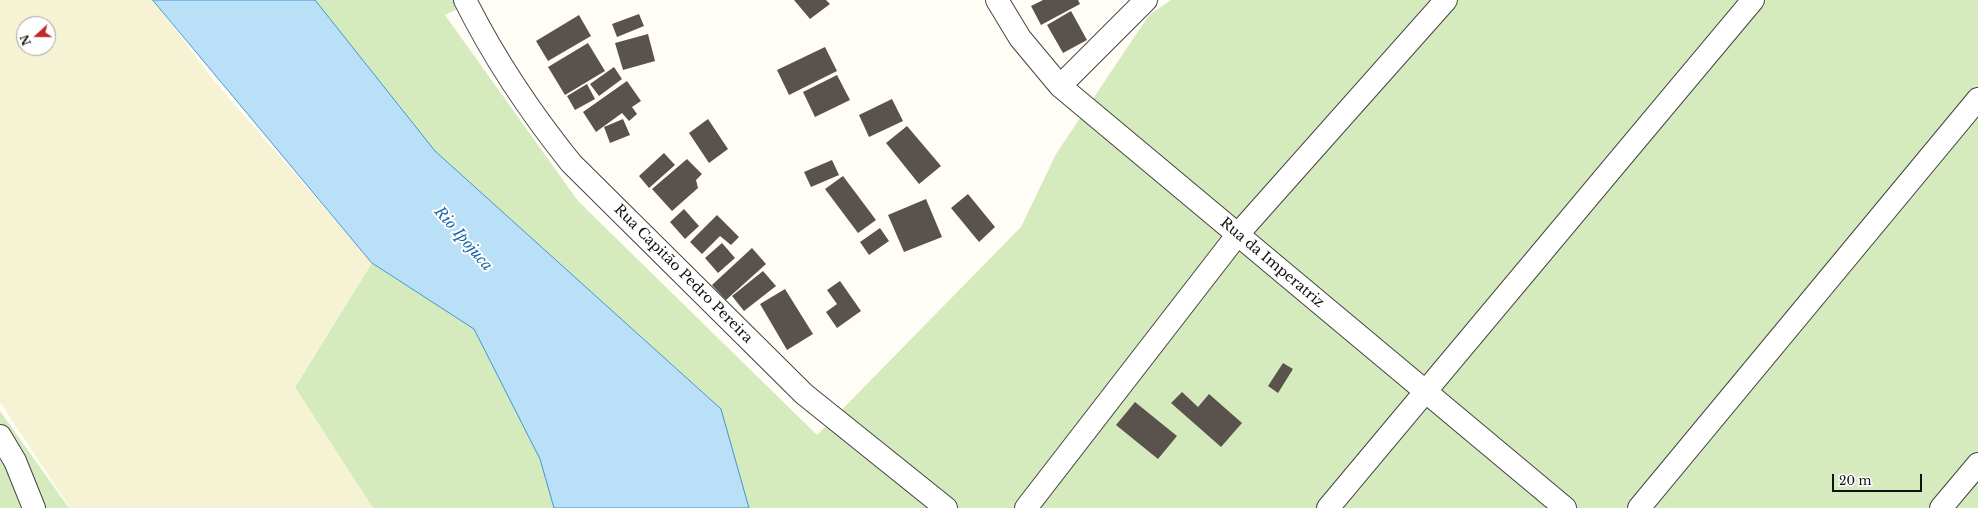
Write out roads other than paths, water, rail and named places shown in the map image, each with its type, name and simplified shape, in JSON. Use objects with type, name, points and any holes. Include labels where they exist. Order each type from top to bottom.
[{"type":"street","name":"Rua Capitão Pedro Pereira","points":[[465,0],[485,39],[539,123],[571,163],[804,394],[946,508]]},
{"type":"street","name":"Rua da Imperatriz","points":[[997,0],[1020,38],[1060,86],[1565,508]]},
{"type":"street","points":[[1060,86],[1146,0]]},
{"type":"street","points":[[1026,508],[1238,234],[1446,0]]},
{"type":"street","points":[[1328,508],[1425,390],[1753,0]]},
{"type":"street","points":[[1639,508],[1978,99]]},
{"type":"street","points":[[0,436],[15,461],[34,508]]},
{"type":"street","points":[[1941,508],[1978,464]]},
{"type":"water","name":"Rio Ipojuca","points":[[153,0],[315,0],[435,151],[721,409],[749,508],[554,508],[540,459],[474,329],[372,263]]}]
